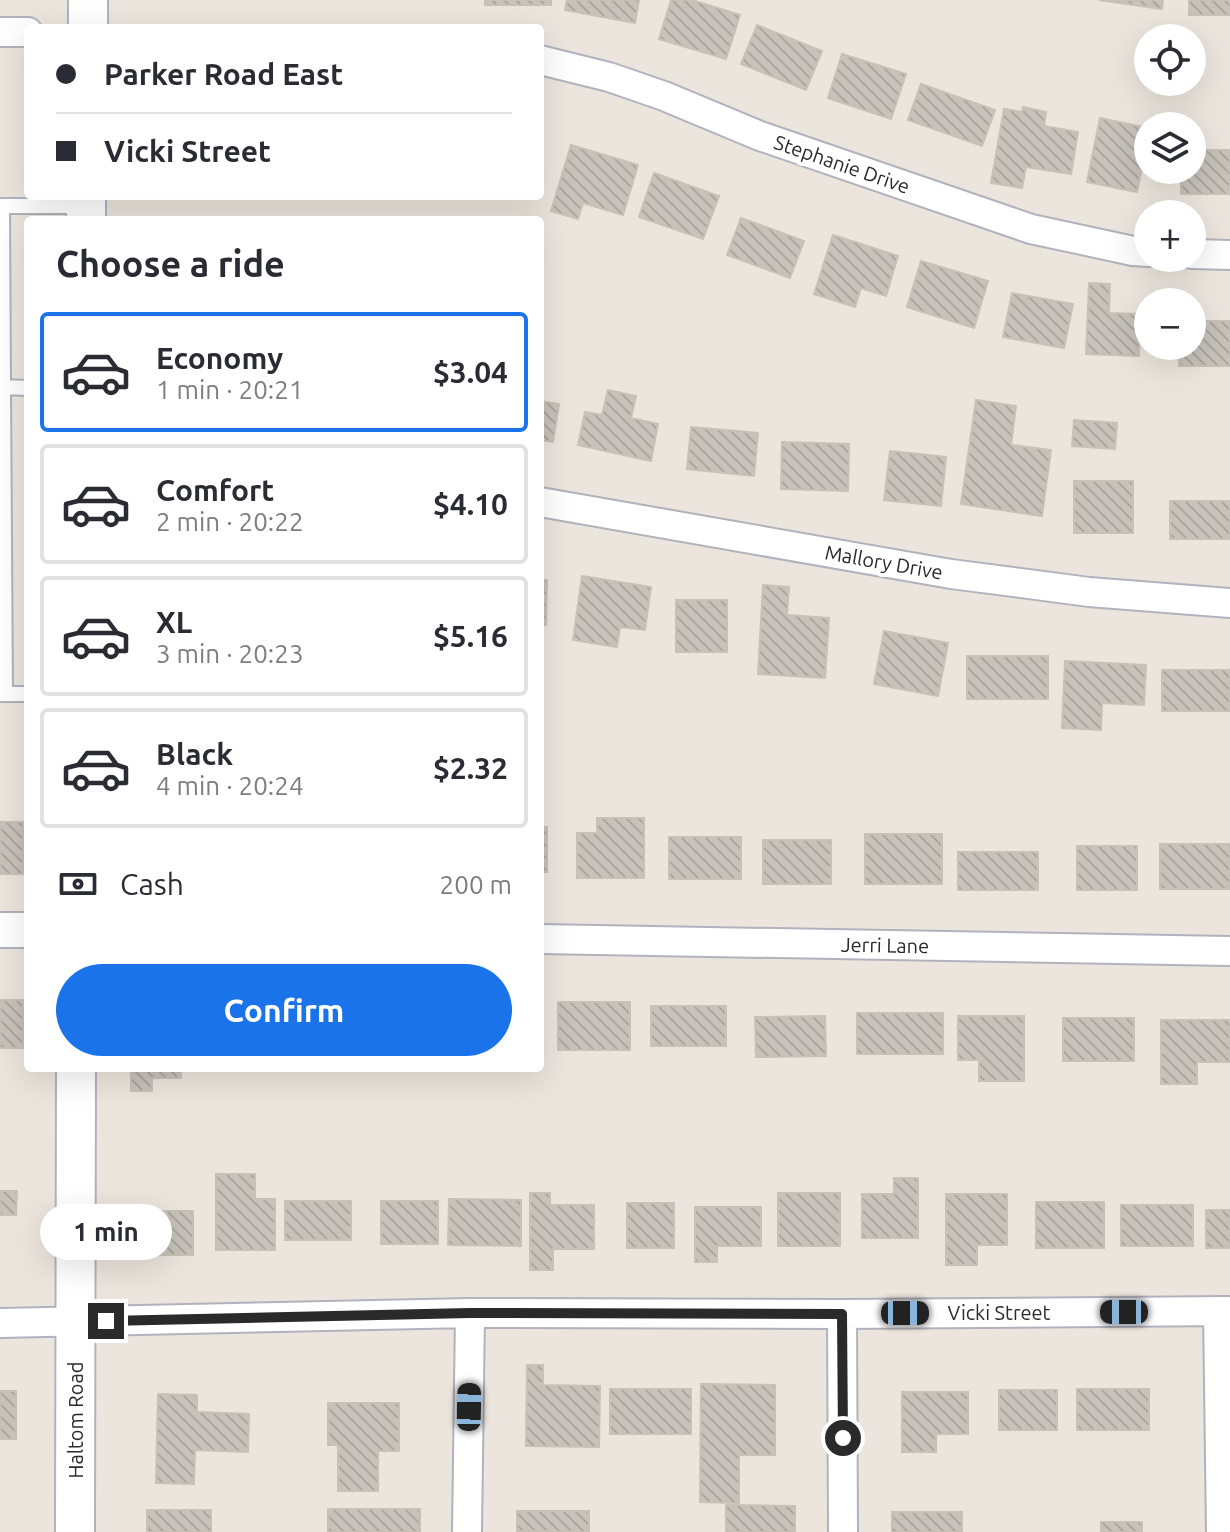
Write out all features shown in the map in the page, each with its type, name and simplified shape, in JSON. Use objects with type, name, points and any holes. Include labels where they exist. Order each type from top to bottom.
[{"type":"main road","points":[[88,0],[88,24]]},
{"type":"main road","name":"Haltom Road","points":[[75,1532],[76,1072]]},
{"type":"street","points":[[0,32],[24,32]]},
{"type":"street","name":"Stephanie Drive","points":[[544,61],[636,86],[760,136],[1031,229],[1134,251]]},
{"type":"street","points":[[1206,254],[1230,255]]},
{"type":"street","name":"Mallory Drive","points":[[544,503],[951,574],[1089,592],[1230,603]]},
{"type":"street","points":[[0,930],[24,930]]},
{"type":"street","name":"Jerri Lane","points":[[544,939],[1230,951]]},
{"type":"street","points":[[1221,1532],[1224,1311]]},
{"type":"street","name":"Vicki Street","points":[[0,1323],[470,1313],[1224,1311]]},
{"type":"street","points":[[467,1532],[470,1313]]},
{"type":"street","points":[[842,1314],[843,1532]]},
{"type":"lane","points":[[24,694],[3,694],[2,206],[86,207]]},
{"type":"lane","points":[[1,387],[24,388]]},
{"type":"building","points":[[485,0],[551,0],[551,5],[485,5]]},
{"type":"building","points":[[567,0],[639,0],[635,23],[565,10]]},
{"type":"building","points":[[671,0],[692,0],[740,15],[726,59],[659,39]]},
{"type":"building","points":[[1099,0],[1163,0],[1162,9]]},
{"type":"building","points":[[1189,0],[1230,0],[1230,15],[1189,15]]},
{"type":"building","points":[[757,25],[822,51],[806,90],[741,64]]},
{"type":"building","points":[[842,54],[906,74],[891,119],[828,98]]},
{"type":"building","points":[[921,84],[995,110],[982,146],[908,120]]},
{"type":"building","points":[[1023,107],[1046,112],[1044,126],[1078,132],[1071,174],[1026,167],[1022,188],[991,183],[1004,109],[1022,112]]},
{"type":"building","points":[[1100,118],[1134,125],[1134,184],[1139,184],[1137,192],[1087,182]]},
{"type":"building","points":[[571,145],[638,165],[623,215],[583,203],[578,219],[551,211]]},
{"type":"building","points":[[1206,150],[1230,150],[1230,194],[1181,194],[1181,184],[1206,184]]},
{"type":"building","points":[[654,173],[719,196],[703,239],[639,217]]},
{"type":"building","points":[[741,218],[804,241],[790,278],[727,255]]},
{"type":"building","points":[[833,235],[898,256],[886,296],[861,288],[855,307],[814,294]]},
{"type":"building","points":[[921,261],[988,281],[974,328],[907,307]]},
{"type":"building","points":[[1089,283],[1110,284],[1109,313],[1134,314],[1134,356],[1086,354]]},
{"type":"building","points":[[1012,293],[1073,304],[1064,348],[1003,337]]},
{"type":"building","points":[[1206,321],[1230,321],[1230,366],[1179,366],[1179,360],[1206,360]]},
{"type":"building","points":[[608,390],[636,396],[631,418],[658,424],[651,461],[578,445],[585,412],[602,415]]},
{"type":"building","points":[[976,400],[1016,406],[1011,445],[1051,450],[1042,516],[961,504]]},
{"type":"building","points":[[544,402],[559,404],[553,442],[544,441]]},
{"type":"building","points":[[1074,420],[1117,423],[1115,449],[1072,446]]},
{"type":"building","points":[[691,427],[758,433],[754,476],[687,469]]},
{"type":"building","points":[[782,442],[849,444],[848,491],[781,489]]},
{"type":"building","points":[[890,451],[946,457],[941,506],[884,500]]},
{"type":"building","points":[[1074,481],[1133,481],[1133,533],[1074,533]]},
{"type":"building","points":[[1170,501],[1230,501],[1230,539],[1170,539]]},
{"type":"building","points":[[582,576],[651,587],[645,630],[620,627],[617,647],[573,640]]},
{"type":"building","points":[[544,580],[547,580],[544,625]]},
{"type":"building","points":[[763,585],[789,587],[787,615],[829,618],[825,678],[758,674]]},
{"type":"building","points":[[676,600],[727,600],[727,652],[676,652]]},
{"type":"building","points":[[884,631],[948,643],[938,696],[874,684]]},
{"type":"building","points":[[967,656],[1048,656],[1048,699],[967,699]]},
{"type":"building","points":[[1065,661],[1146,665],[1144,705],[1102,703],[1101,730],[1062,728]]},
{"type":"building","points":[[1162,670],[1230,670],[1230,711],[1162,711]]},
{"type":"building","points":[[597,818],[644,818],[644,878],[577,878],[577,833],[597,833]]},
{"type":"building","points":[[0,822],[23,822],[23,874],[0,874]]},
{"type":"building","points":[[544,827],[547,827],[547,872],[544,872]]},
{"type":"building","points":[[865,834],[942,834],[942,884],[865,884]]},
{"type":"building","points":[[669,837],[741,837],[741,879],[669,879]]},
{"type":"building","points":[[763,840],[831,840],[831,884],[763,884]]},
{"type":"building","points":[[1160,844],[1230,844],[1230,889],[1160,889]]},
{"type":"building","points":[[1077,846],[1137,846],[1137,890],[1077,890]]},
{"type":"building","points":[[958,852],[1038,852],[1038,890],[958,890]]},
{"type":"building","points":[[0,1000],[23,1000],[23,1048],[0,1048]]},
{"type":"building","points":[[558,1002],[630,1002],[630,1050],[558,1050]]},
{"type":"building","points":[[651,1006],[726,1006],[726,1046],[651,1046]]},
{"type":"building","points":[[857,1013],[943,1013],[943,1054],[857,1054]]},
{"type":"building","points":[[825,1016],[826,1056],[756,1057],[755,1017]]},
{"type":"building","points":[[958,1016],[1024,1016],[1024,1081],[979,1081],[979,1060],[958,1060]]},
{"type":"building","points":[[1063,1018],[1134,1018],[1134,1061],[1063,1061]]},
{"type":"building","points":[[1161,1020],[1230,1020],[1230,1062],[1197,1062],[1197,1084],[1161,1084]]},
{"type":"building","points":[[131,1072],[181,1072],[181,1078],[152,1078],[152,1091],[131,1091]]},
{"type":"building","points":[[216,1174],[255,1174],[255,1199],[275,1199],[275,1250],[216,1250]]},
{"type":"building","points":[[894,1178],[918,1178],[918,1238],[862,1238],[862,1194],[894,1194]]},
{"type":"building","points":[[0,1191],[17,1191],[16,1215],[0,1215]]},
{"type":"building","points":[[530,1193],[550,1193],[550,1205],[594,1205],[594,1249],[553,1249],[553,1270],[530,1270]]},
{"type":"building","points":[[778,1193],[840,1193],[840,1246],[778,1246]]},
{"type":"building","points":[[946,1194],[1007,1194],[1007,1245],[977,1245],[977,1265],[946,1265]]},
{"type":"building","points":[[449,1199],[521,1200],[521,1246],[448,1245]]},
{"type":"building","points":[[285,1201],[351,1201],[351,1240],[285,1240]]},
{"type":"building","points":[[381,1201],[438,1201],[438,1244],[381,1244]]},
{"type":"building","points":[[1036,1202],[1104,1202],[1104,1248],[1036,1248]]},
{"type":"building","points":[[627,1203],[674,1203],[674,1248],[627,1248]]},
{"type":"building","points":[[1121,1205],[1193,1205],[1193,1246],[1121,1246]]},
{"type":"building","points":[[695,1207],[761,1207],[761,1246],[717,1246],[717,1262],[695,1262]]},
{"type":"building","points":[[1206,1210],[1230,1210],[1230,1248],[1206,1248]]},
{"type":"building","points":[[118,1211],[193,1211],[193,1255],[118,1255]]},
{"type":"building","points":[[527,1365],[543,1365],[543,1385],[600,1386],[599,1447],[526,1446]]},
{"type":"building","points":[[701,1384],[775,1385],[775,1455],[739,1455],[739,1503],[700,1502]]},
{"type":"building","points":[[610,1389],[691,1389],[691,1434],[610,1434]]},
{"type":"building","points":[[1077,1389],[1149,1389],[1149,1430],[1077,1430]]},
{"type":"building","points":[[999,1390],[1057,1390],[1057,1430],[999,1430]]},
{"type":"building","points":[[0,1391],[16,1391],[16,1439],[0,1439]]},
{"type":"building","points":[[902,1392],[968,1392],[968,1434],[936,1434],[936,1452],[902,1452]]},
{"type":"building","points":[[158,1394],[197,1395],[197,1412],[249,1414],[248,1452],[195,1450],[194,1484],[156,1483]]},
{"type":"building","points":[[328,1403],[399,1403],[399,1451],[378,1451],[378,1491],[338,1491],[338,1445],[328,1445]]},
{"type":"building","points":[[726,1505],[795,1506],[795,1532],[726,1532]]},
{"type":"building","points":[[328,1509],[420,1509],[420,1532],[328,1532]]},
{"type":"building","points":[[147,1510],[211,1510],[211,1532],[147,1532]]},
{"type":"building","points":[[517,1511],[589,1511],[589,1532],[517,1531]]},
{"type":"building","points":[[892,1512],[962,1512],[962,1532],[892,1532]]},
{"type":"building","points":[[1101,1522],[1142,1522],[1142,1532],[1101,1532]]},
{"type":"route","points":[[106,1321],[470,1313],[842,1314],[843,1438]]}]
